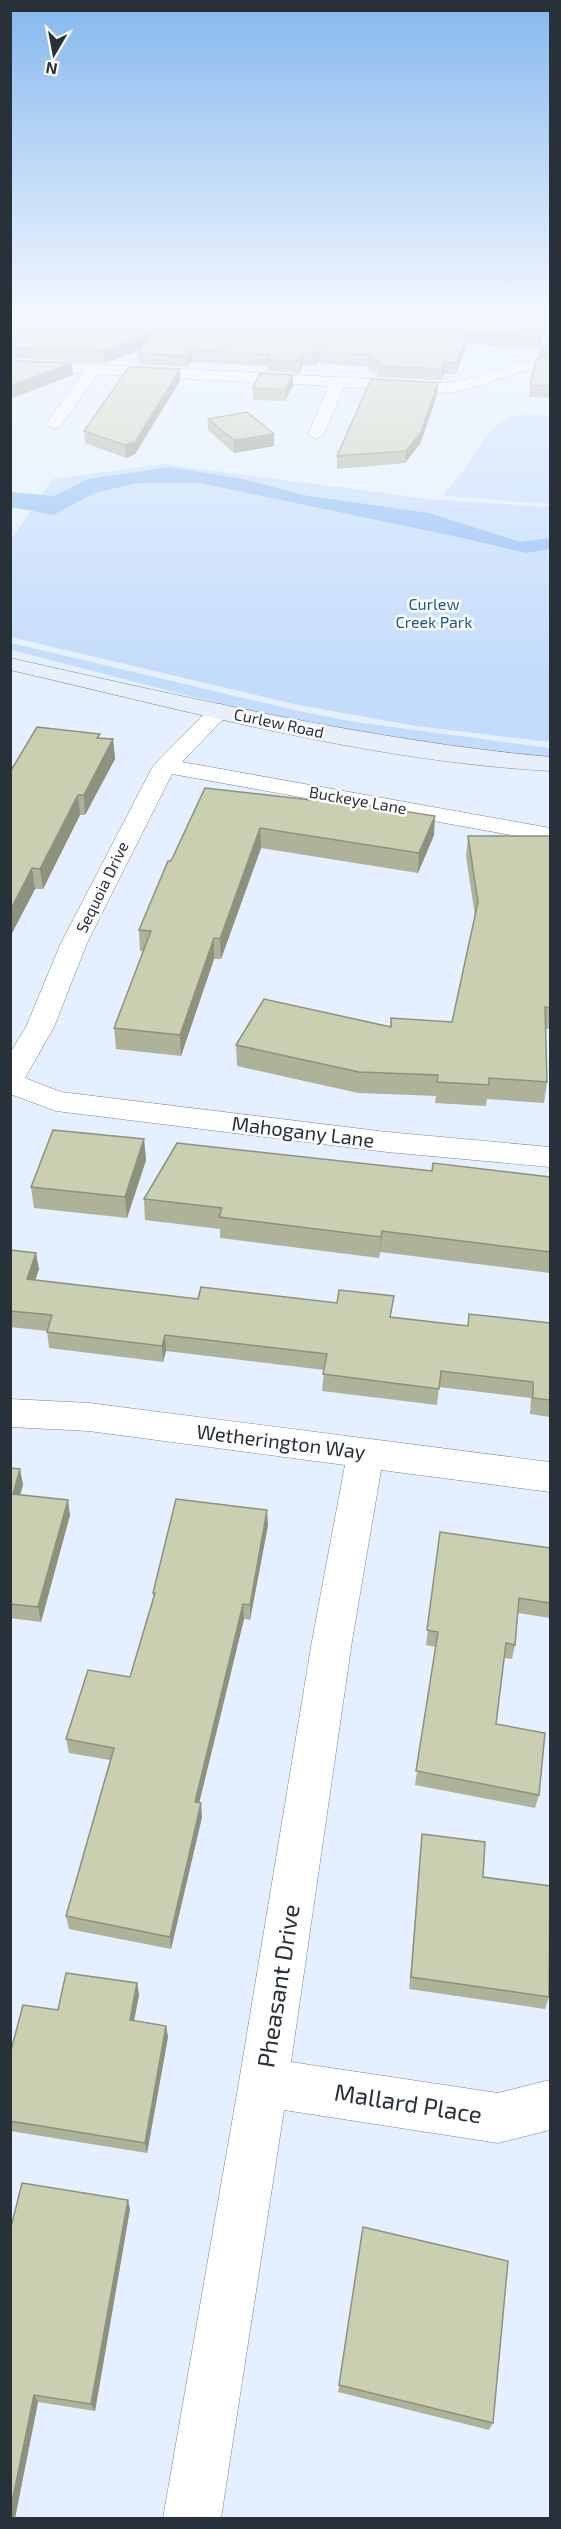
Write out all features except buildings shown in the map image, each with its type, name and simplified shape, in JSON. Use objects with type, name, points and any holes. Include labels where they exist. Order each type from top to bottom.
[{"type":"main road","name":"Curlew Road","points":[[10,664],[334,735],[404,747],[550,764]]},
{"type":"street","name":"Sequoia Drive","points":[[56,1101],[10,1081],[40,1027],[74,944],[165,766],[220,711]]},
{"type":"street","name":"Buckeye Lane","points":[[165,766],[550,835]]},
{"type":"street","name":"Mahogany Lane","points":[[56,1101],[387,1142],[550,1157]]},
{"type":"street","name":"Wetherington Way","points":[[10,1413],[88,1418],[550,1477]]},
{"type":"street","name":"Pheasant Drive","points":[[192,2518],[264,2082],[332,1641],[366,1454]]},
{"type":"street","name":"Mallard Place","points":[[264,2082],[498,2118],[550,2105]]},
{"type":"green space","points":[[550,434],[550,504],[443,496],[470,462],[486,435]]},
{"type":"green space","name":"Curlew Creek Park","points":[[164,464],[429,499],[550,507],[550,742],[416,726],[298,705],[11,637],[11,539],[53,479]]},
{"type":"green space","points":[[11,643],[294,710],[355,722],[550,748],[550,757],[409,741],[285,719],[11,650]]},
{"type":"water","points":[[169,467],[243,479],[308,496],[429,513],[520,542],[550,538],[550,549],[526,553],[200,483],[138,483],[94,493],[54,515],[11,507],[11,492],[54,496],[88,479]]}]
